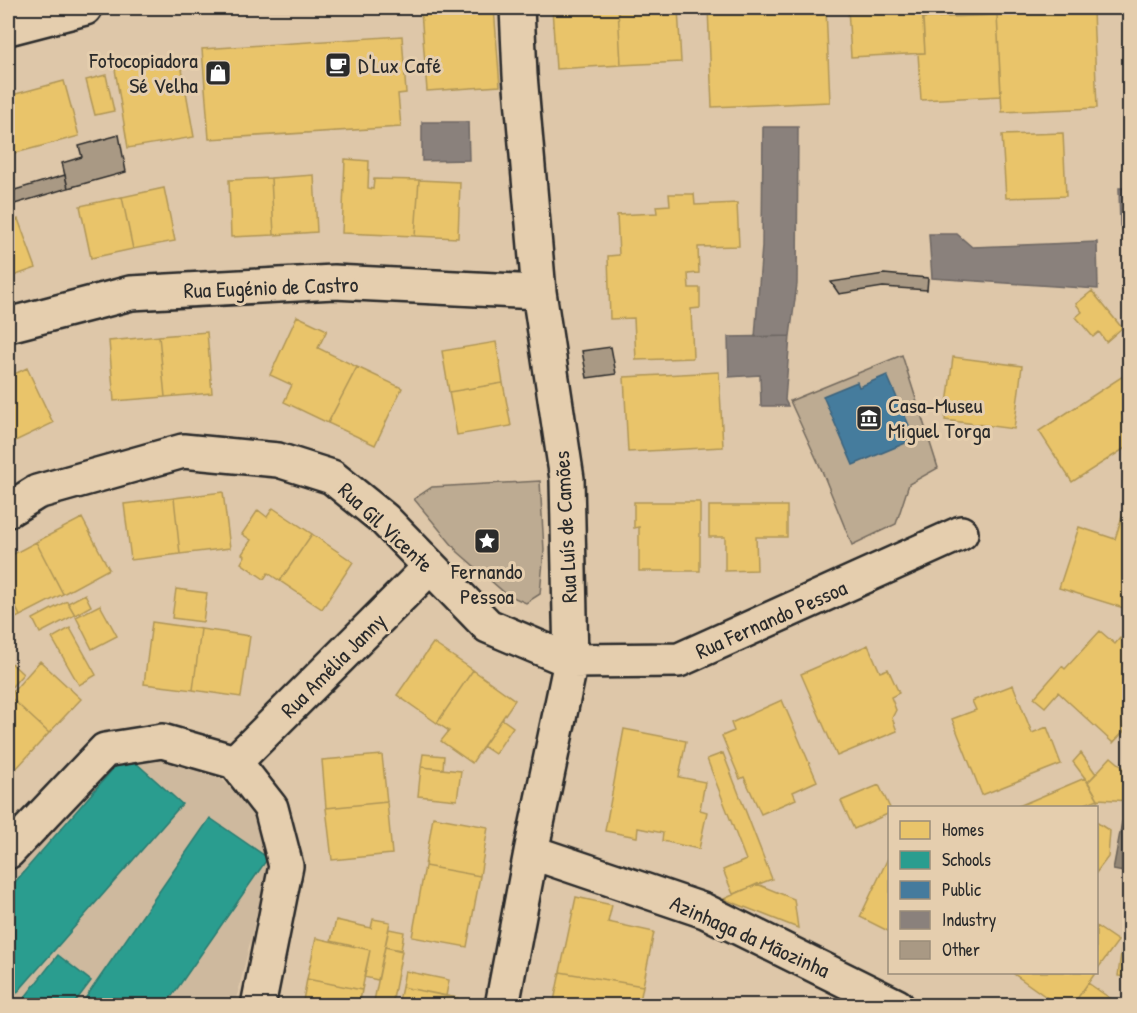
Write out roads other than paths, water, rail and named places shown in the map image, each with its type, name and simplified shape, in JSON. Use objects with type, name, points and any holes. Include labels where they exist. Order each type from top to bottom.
[{"type":"street","points":[[8,28],[86,8]]},
{"type":"street","name":"Rua Luís de Camões","points":[[502,1005],[571,661],[567,479],[539,292],[519,75],[517,8]]},
{"type":"street","name":"Rua Eugénio de Castro","points":[[8,325],[131,293],[334,282],[539,292]]},
{"type":"street","name":"Rua Gil Vicente","points":[[8,510],[37,492],[183,451],[278,460],[332,477],[384,519],[488,626],[571,661]]},
{"type":"street","name":"Rua Fernando Pessoa","points":[[571,661],[679,660],[961,533]]},
{"type":"street","name":"Rua Amélia Janny","points":[[235,762],[430,567]]},
{"type":"street","points":[[8,852],[105,750],[162,741],[235,762],[271,808],[286,866],[258,1005]]},
{"type":"street","name":"Azinhaga da Mãozinha","points":[[531,852],[705,911],[897,1005]]},
{"type":"place","name":"D'Lux Café","points":[[338,65]]},
{"type":"place","name":"Fotocopiadora Sé Velha","points":[[218,73]]},
{"type":"place","name":"Casa-Museu Miguel Torga","points":[[869,418]]},
{"type":"place","name":"Fernando Pessoa","points":[[487,541]]}]
